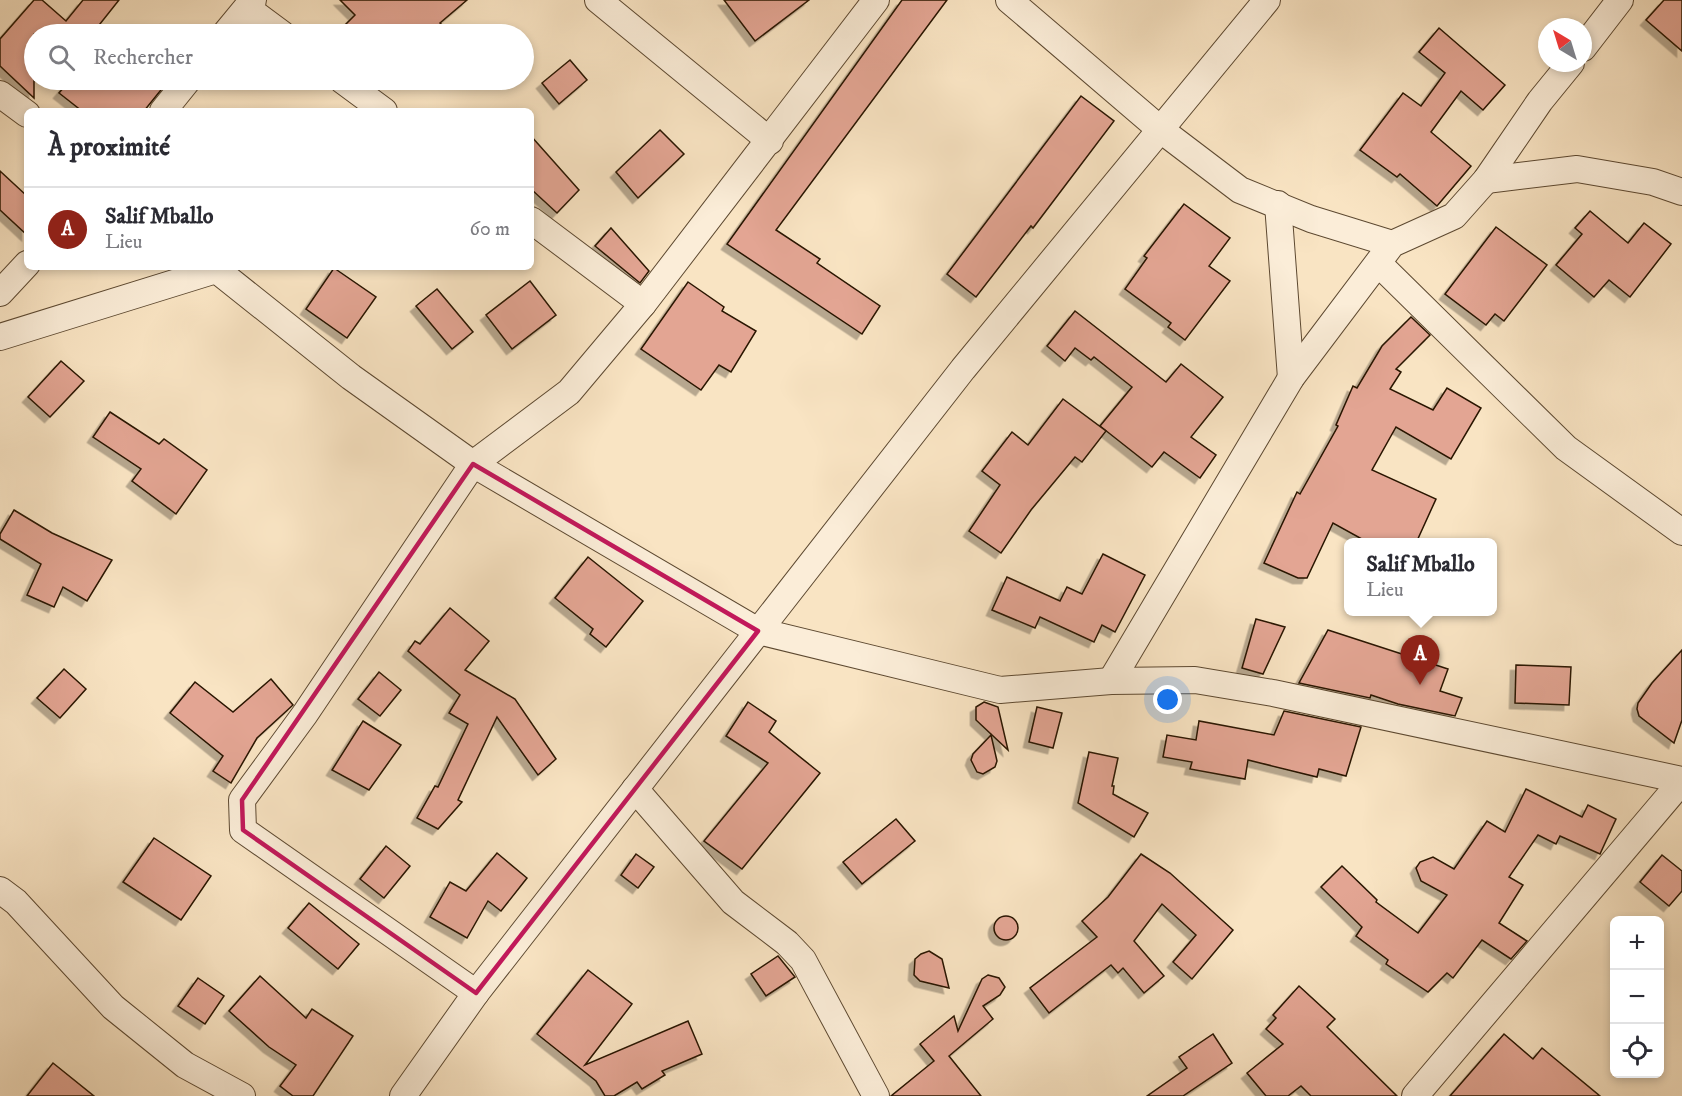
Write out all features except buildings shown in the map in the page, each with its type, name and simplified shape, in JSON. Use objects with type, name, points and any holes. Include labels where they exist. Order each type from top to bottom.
[{"type":"street","points":[[598,0],[770,141]]},
{"type":"street","points":[[476,993],[243,830],[242,800],[305,714],[473,464],[569,392],[644,304],[876,0]]},
{"type":"street","points":[[1009,0],[1161,130],[1240,190],[1278,204],[1386,254],[1566,448],[1682,532]]},
{"type":"street","points":[[403,1096],[476,993],[963,369],[1267,0]]},
{"type":"street","points":[[1592,36],[1620,0]]},
{"type":"street","points":[[233,24],[250,4],[271,24]]},
{"type":"street","points":[[1110,681],[1291,378],[1386,254],[1454,216],[1486,180],[1540,101],[1564,72]]},
{"type":"street","points":[[165,108],[180,90]]},
{"type":"street","points":[[356,90],[380,108]]},
{"type":"street","points":[[0,94],[24,112]]},
{"type":"street","points":[[1486,180],[1577,169],[1653,182],[1682,192]]},
{"type":"street","points":[[1278,204],[1291,378]]},
{"type":"street","points":[[534,222],[644,304]]},
{"type":"street","points":[[0,293],[24,267]]},
{"type":"street","points":[[0,337],[209,270]]},
{"type":"street","points":[[217,270],[351,377],[473,464],[758,631],[1000,690],[1110,681],[1195,680],[1272,693],[1682,781],[1415,1096]]},
{"type":"street","points":[[635,789],[733,902],[779,936],[803,960],[876,1096]]},
{"type":"street","points":[[0,890],[16,902],[113,1007],[185,1065],[242,1096]]},
{"type":"highlighted area","points":[[473,464],[758,631],[476,993],[243,830],[242,800]]},
{"type":"place","name":"Salif Mballo","points":[[1420,685]]}]
